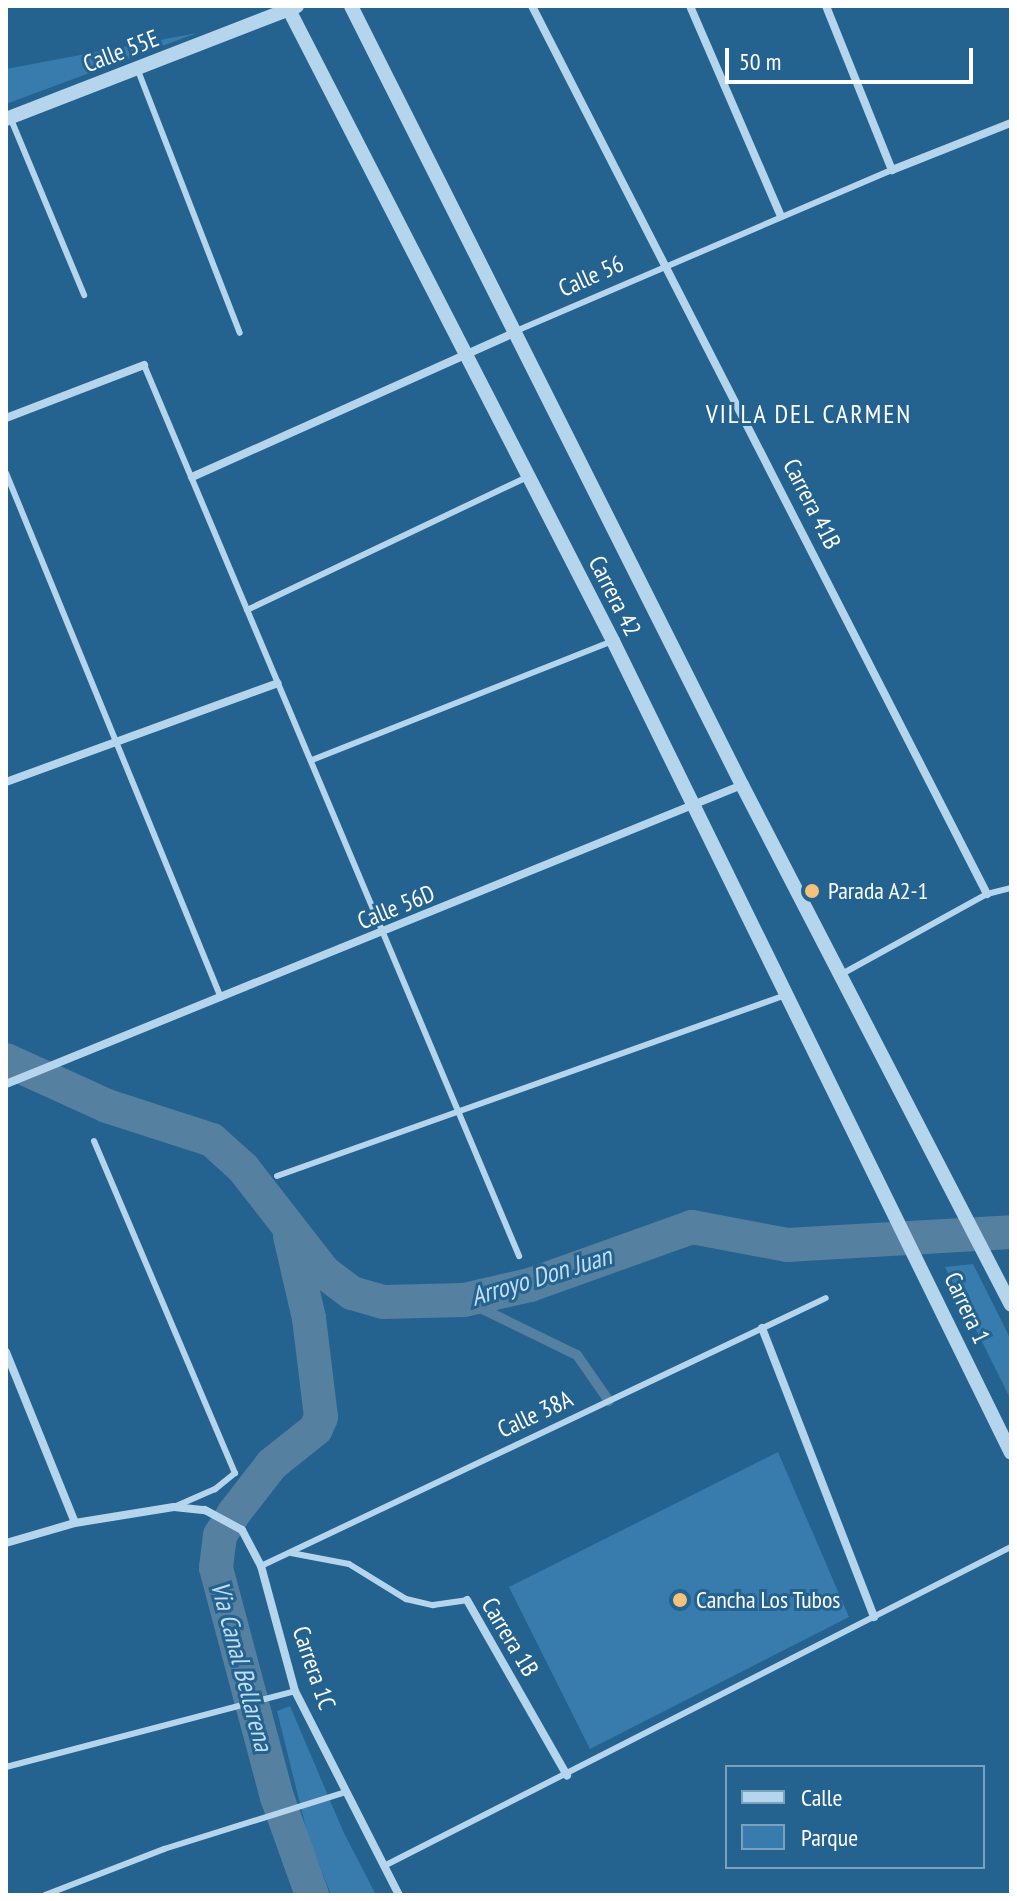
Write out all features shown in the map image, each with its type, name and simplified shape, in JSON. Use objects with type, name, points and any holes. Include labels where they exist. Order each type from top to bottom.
[{"type":"street","name":"Carrera 42","points":[[351,6],[742,785],[1011,1305]]},
{"type":"street","name":"Carrera 41B","points":[[532,6],[987,894]]},
{"type":"street","points":[[690,6],[780,214]]},
{"type":"street","points":[[826,6],[892,170]]},
{"type":"street","name":"Carrera 42","points":[[291,7],[613,641],[894,1211]]},
{"type":"street","name":"Calle 55E","points":[[8,118],[291,7]]},
{"type":"street","name":"Calle 56","points":[[892,170],[1011,123]]},
{"type":"street","name":"Calle 56","points":[[192,477],[516,332]]},
{"type":"street","points":[[6,418],[144,365]]},
{"type":"street","points":[[6,782],[278,683]]},
{"type":"street","name":"Calle 56D","points":[[7,1084],[384,934],[742,785]]},
{"type":"street","name":"Carrera 1","points":[[894,1211],[1011,1453]]},
{"type":"street","points":[[762,1328],[874,1617]]},
{"type":"street","points":[[6,1352],[75,1523]]},
{"type":"street","points":[[6,1543],[75,1523],[174,1507]]},
{"type":"street","name":"Carrera 1C","points":[[174,1507],[205,1510],[242,1530],[261,1566],[295,1691],[399,1895]]},
{"type":"street","name":"Carrera 1B","points":[[467,1600],[567,1775]]},
{"type":"lane","points":[[137,68],[240,333]]},
{"type":"lane","points":[[8,118],[84,295]]},
{"type":"lane","name":"Calle 56","points":[[516,332],[780,214],[892,170]]},
{"type":"lane","points":[[144,365],[519,1256]]},
{"type":"lane","points":[[6,473],[221,998]]},
{"type":"lane","points":[[247,610],[529,476]]},
{"type":"lane","points":[[312,760],[613,641]]},
{"type":"lane","points":[[840,975],[987,894],[1011,888]]},
{"type":"lane","points":[[277,1176],[456,1109],[789,994]]},
{"type":"lane","points":[[94,1141],[235,1473],[215,1489],[174,1507]]},
{"type":"lane","name":"Calle 38A","points":[[261,1566],[826,1298]]},
{"type":"lane","points":[[384,1866],[1011,1547]]},
{"type":"lane","name":"Carrera 1B","points":[[288,1553],[349,1564],[406,1599],[433,1605],[467,1600]]},
{"type":"lane","points":[[6,1767],[295,1691]]},
{"type":"lane","points":[[45,1895],[57,1893],[164,1849],[346,1792]]},
{"type":"green space","points":[[197,33],[6,104],[6,69]]},
{"type":"green space","points":[[973,1264],[1011,1340],[1011,1400],[945,1267]]},
{"type":"green space","name":"Cancha Los Tubos","points":[[778,1452],[849,1617],[590,1749],[509,1587]]},
{"type":"green space","points":[[290,1706],[343,1831],[376,1895],[331,1895],[308,1836],[277,1711]]},
{"type":"waterway","name":"Arroyo Don Juan","points":[[6,1060],[107,1106],[212,1140],[243,1168],[324,1272],[352,1293],[383,1302],[464,1300],[530,1285],[692,1227],[787,1245],[1011,1232]]},
{"type":"waterway","name":"Via Canal Bellarena","points":[[290,1236],[309,1318],[321,1417],[316,1429],[272,1464],[234,1513],[220,1535],[216,1568],[277,1797],[312,1895]]},
{"type":"waterway","points":[[464,1300],[577,1355],[609,1401]]},
{"type":"place","name":"Parada A2-1","points":[[812,891]]},
{"type":"place","name":"Cancha Los Tubos","points":[[680,1600]]},
{"type":"district","name":"VILLA DEL CARMEN","points":[[809,414]]}]
